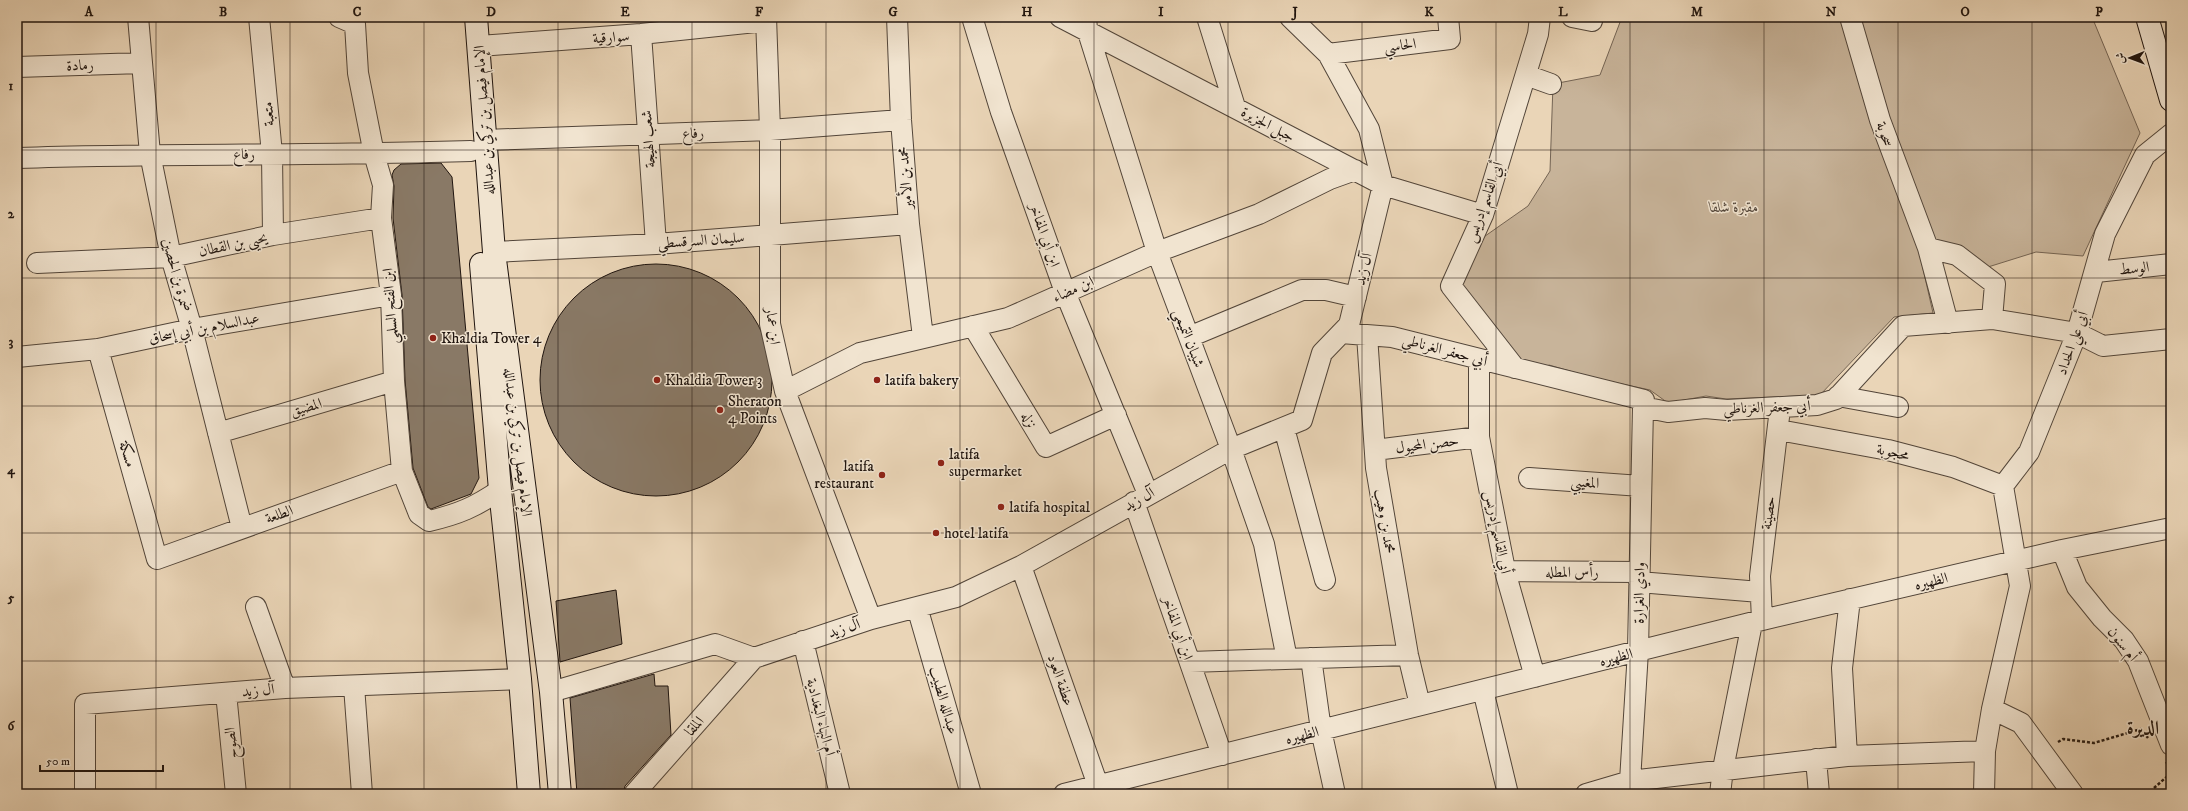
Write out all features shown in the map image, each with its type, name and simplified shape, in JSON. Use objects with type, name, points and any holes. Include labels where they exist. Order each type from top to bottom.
[{"type":"main road","name":"الإمام فيصل بن تركي بن عبدالله","points":[[464,17],[478,145],[494,252],[551,692],[560,794]]},
{"type":"main road","name":"الإمام فيصل بن تركي بن عبدالله","points":[[476,17],[479,46],[478,145],[500,490],[520,679],[529,794]]},
{"type":"main road","points":[[2147,17],[2171,100]]},
{"type":"street","name":"ضمرة بن الحصين","points":[[138,17],[150,154],[171,257],[192,329],[242,528]]},
{"type":"street","name":"متعبة","points":[[259,17],[272,154],[273,235]]},
{"type":"street","name":"ابن الفتح السلمي","points":[[339,17],[355,24],[358,73],[374,154],[383,186],[381,218],[391,295],[394,381],[402,471],[419,514],[429,521],[474,507],[500,490]]},
{"type":"street","name":"محمد بن الأمير","points":[[898,17],[901,120],[909,224],[923,338]]},
{"type":"street","name":"ابن أبي المفاخر","points":[[972,17],[1001,112],[1065,292],[1116,415],[1190,662],[1222,755]]},
{"type":"street","name":"جبل الجزيرة","points":[[1060,17],[1087,23],[1235,107],[1383,185],[1482,215]]},
{"type":"street","points":[[1207,17],[1235,107]]},
{"type":"street","name":"آل زيد","points":[[754,658],[871,619],[956,597],[1021,566],[1231,449],[1302,420],[1322,353],[1349,325],[1383,185],[1370,129],[1328,54],[1290,17]]},
{"type":"street","name":"الحاسي","points":[[1328,54],[1450,39],[1448,17]]},
{"type":"street","name":"أبي القاسم إدريس","points":[[1515,368],[1451,286],[1482,215],[1526,75],[1538,34],[1540,17]]},
{"type":"street","points":[[1572,17],[1592,21]]},
{"type":"street","name":"سحوبة","points":[[1850,17],[1880,120],[1928,248],[1948,323]]},
{"type":"street","name":"سوارقية","points":[[479,46],[640,34],[766,19]]},
{"type":"street","name":"ابن عمار","points":[[766,19],[770,130],[770,324],[785,391],[871,619]]},
{"type":"street","name":"شيبان التميمي","points":[[1087,23],[1157,252],[1231,449],[1264,544],[1287,659]]},
{"type":"street","name":"شعب الهيجة","points":[[640,34],[656,244]]},
{"type":"street","name":"رمادة","points":[[17,67],[142,63]]},
{"type":"street","points":[[1526,75],[1551,84]]},
{"type":"street","name":"رفاع","points":[[17,158],[150,154],[374,154],[478,145],[647,135],[770,130],[901,120]]},
{"type":"street","name":"أبي علي الحداد","points":[[2003,486],[2029,452],[2077,333],[2096,272],[2105,234],[2145,155],[2171,134]]},
{"type":"street","name":"ابن مضاء","points":[[785,391],[860,353],[1008,318],[1157,252],[1259,214],[1330,179],[1355,170]]},
{"type":"street","name":"يحيى بن القطان","points":[[37,263],[171,257],[273,235],[381,218]]},
{"type":"street","name":"سليمان السرقسطي","points":[[494,252],[656,244],[909,224]]},
{"type":"street","points":[[1928,248],[1957,255],[1995,284],[1992,319]]},
{"type":"street","name":"الوسط","points":[[2096,272],[2171,264]]},
{"type":"street","points":[[1189,337],[1302,290],[1326,290],[1356,297]]},
{"type":"street","name":"عبدالسلام بن أبي إسحاق","points":[[17,357],[98,349],[192,329],[391,295]]},
{"type":"street","name":"أبي جعفر الغرناطي","points":[[1341,333],[1392,336],[1644,400],[1643,407],[1668,412],[1705,408],[1727,410],[1817,405],[1836,399],[1903,326],[1992,319],[2077,333],[2103,346],[2171,339]]},
{"type":"street","name":"نزله","points":[[973,326],[1046,447],[1116,415]]},
{"type":"street","name":"محمد بن وهيب","points":[[1367,335],[1376,468],[1408,655],[1420,705]]},
{"type":"street","name":"مسكة","points":[[98,349],[157,559]]},
{"type":"street","name":"أبي القاسم إدريس","points":[[1479,359],[1479,438],[1505,571],[1535,677]]},
{"type":"street","name":"المضيق","points":[[218,433],[394,381]]},
{"type":"street","points":[[1838,396],[1898,407]]},
{"type":"street","name":"وادي الغرارة","points":[[1630,781],[1638,651],[1643,407]]},
{"type":"street","name":"حصينة","points":[[1720,794],[1723,769],[1757,621],[1760,576],[1779,430],[1780,407]]},
{"type":"street","points":[[1284,428],[1325,580]]},
{"type":"street","name":"محجوبة","points":[[1779,430],[1888,450],[1953,467],[2003,486]]},
{"type":"street","name":"حصن المحيول","points":[[1375,450],[1479,438]]},
{"type":"street","name":"الطلعة","points":[[157,559],[402,471]]},
{"type":"street","name":"المغيبي","points":[[1529,478],[1642,486]]},
{"type":"street","points":[[1984,794],[1985,751],[1992,709],[2020,586],[2003,486]]},
{"type":"street","name":"الظهيره","points":[[1064,794],[1099,790],[1222,755],[1757,621],[2016,562],[2062,550],[2171,528]]},
{"type":"street","name":"أم سنون","points":[[2062,550],[2077,587],[2102,618],[2124,640],[2138,661],[2167,751]]},
{"type":"street","name":"عطفة العود","points":[[1021,566],[1099,790]]},
{"type":"street","name":"رأس المطله","points":[[1505,571],[1639,577],[1760,592]]},
{"type":"street","points":[[1847,756],[1842,668],[1850,599]]},
{"type":"street","points":[[256,607],[285,688]]},
{"type":"street","name":"عبدالله الطبيب","points":[[917,607],[971,794]]},
{"type":"street","name":"أم البهاء البغدادية","points":[[803,641],[840,794]]},
{"type":"street","points":[[551,692],[715,644],[754,658]]},
{"type":"street","points":[[1190,662],[1408,655]]},
{"type":"street","name":"الملقا","points":[[634,794],[754,658]]},
{"type":"street","points":[[1311,658],[1321,730],[1335,794]]},
{"type":"street","name":"آل زيد","points":[[85,794],[85,704],[285,688],[520,679]]},
{"type":"street","points":[[354,686],[362,794]]},
{"type":"street","points":[[1483,690],[1508,794]]},
{"type":"street","name":"الصوح","points":[[226,692],[236,794]]},
{"type":"street","points":[[1992,709],[2021,723],[2074,794]]},
{"type":"street","points":[[1586,794],[1630,781],[1723,769],[1847,756],[1985,751]]},
{"type":"street","points":[[1816,759],[1819,794]]},
{"type":"path","points":[[2040,749],[2063,739],[2094,743],[2141,729],[2149,740]]},
{"type":"path","points":[[2167,751],[2171,768]]},
{"type":"path","points":[[2154,788],[2171,773]]},
{"type":"green space","name":"مقبرة شلقا","points":[[1622,17],[2092,17],[2140,133],[2083,256],[2036,252],[1988,267],[1917,242],[1933,313],[1894,317],[1820,395],[1726,399],[1706,396],[1668,403],[1650,390],[1594,378],[1549,365],[1539,371],[1507,354],[1459,294],[1478,241],[1528,206],[1550,171],[1553,84],[1600,75]]},
{"type":"building","name":"Khaldia Tower 4","points":[[441,163],[452,177],[479,478],[471,494],[431,509],[428,507],[413,468],[405,380],[402,295],[393,218],[394,186],[392,175],[394,170],[401,164]]},
{"type":"building","name":"Khaldia Tower 3","points":[[656,264],[679,266],[700,273],[711,278],[738,298],[758,325],[763,336],[770,357],[772,380],[770,403],[763,424],[758,435],[738,462],[711,482],[700,487],[679,494],[656,496],[633,494],[612,487],[601,482],[574,462],[554,435],[549,424],[542,403],[540,380],[542,357],[549,336],[554,325],[574,298],[601,278],[612,273],[633,266]]},
{"type":"building","points":[[616,590],[622,644],[560,662],[556,601]]},
{"type":"building","points":[[654,674],[655,686],[668,686],[671,735],[625,786],[623,794],[577,794],[570,698]]},
{"type":"place","name":"Khaldia Tower 4","points":[[433,338]]},
{"type":"place","name":"Khaldia Tower 3","points":[[657,380]]},
{"type":"place","name":"latifa bakery","points":[[877,380]]},
{"type":"place","name":"Sheraton 4 Points","points":[[720,410]]},
{"type":"place","name":"latifa supermarket","points":[[941,463]]},
{"type":"place","name":"latifa restaurant","points":[[882,475]]},
{"type":"place","name":"latifa hospital","points":[[1001,507]]},
{"type":"place","name":"hotel latifa","points":[[936,533]]},
{"type":"district","name":"الديرة","points":[[2143,727]]}]
